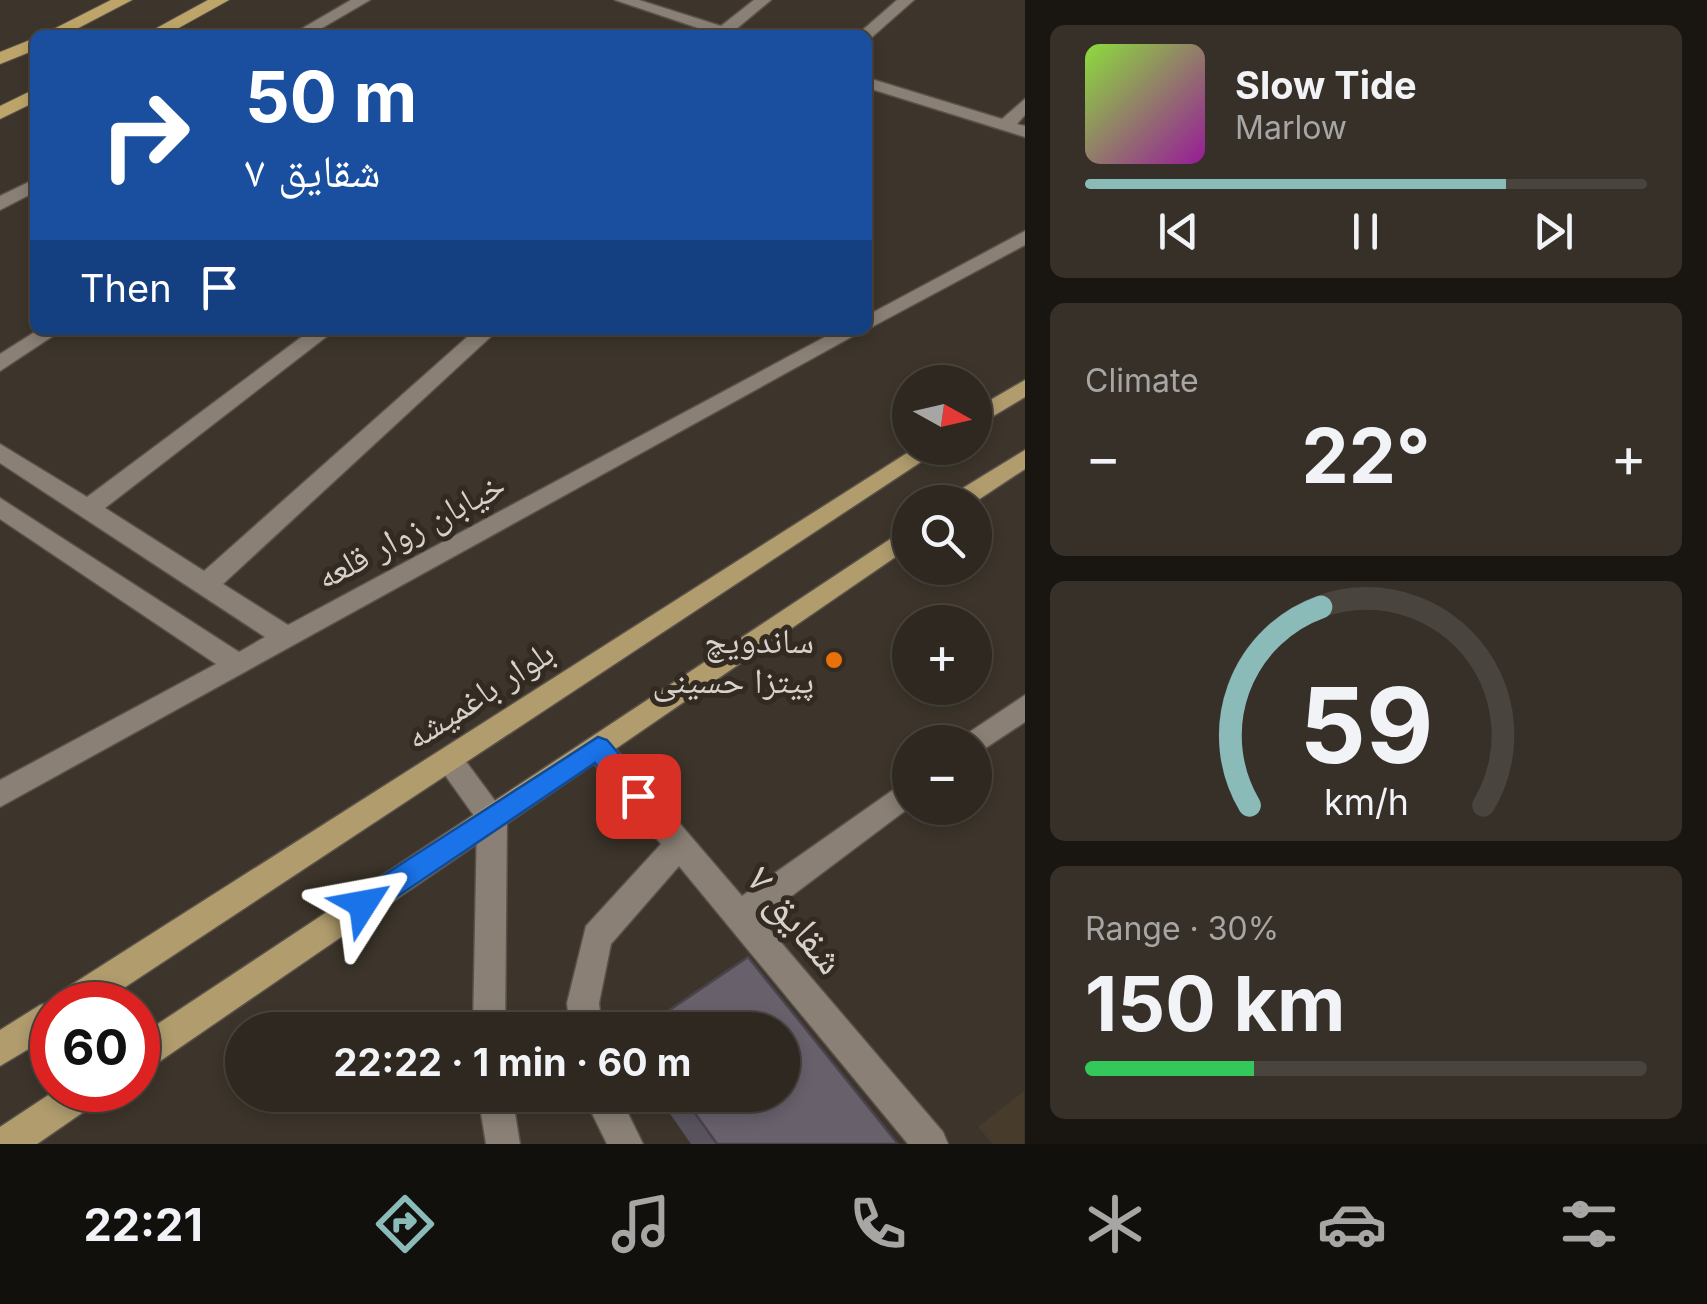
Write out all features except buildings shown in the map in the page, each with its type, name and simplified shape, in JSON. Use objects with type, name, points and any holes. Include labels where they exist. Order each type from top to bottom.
[{"type":"highway","points":[[61,30],[124,0]]},
{"type":"highway","points":[[162,30],[221,0]]},
{"type":"highway","points":[[0,60],[30,45]]},
{"type":"highway","points":[[0,114],[30,99]]},
{"type":"main road","points":[[992,408],[1024,387]]},
{"type":"main road","points":[[984,485],[1024,458]]},
{"type":"main road","name":"بلوار باغمیشه","points":[[105,982],[905,465]]},
{"type":"main road","points":[[160,1041],[892,548]]},
{"type":"main road","points":[[0,1049],[30,1030]]},
{"type":"main road","points":[[6,1144],[53,1112]]},
{"type":"street","points":[[308,30],[362,0]]},
{"type":"street","points":[[623,0],[720,30]]},
{"type":"street","points":[[733,30],[764,0]]},
{"type":"street","points":[[871,30],[906,0]]},
{"type":"street","points":[[872,84],[1024,132]]},
{"type":"street","points":[[1006,126],[1024,104]]},
{"type":"street","points":[[0,204],[30,187]]},
{"type":"street","points":[[872,321],[1024,237]]},
{"type":"street","points":[[0,364],[44,335]]},
{"type":"street","points":[[87,509],[318,335]]},
{"type":"street","points":[[205,584],[482,335]]},
{"type":"street","name":"خیابان زوار قلعه","points":[[0,794],[845,335]]},
{"type":"street","points":[[0,452],[287,638]]},
{"type":"street","points":[[0,507],[238,665]]},
{"type":"street","points":[[992,730],[1024,706]]},
{"type":"street","name":"شقایق ۷","points":[[598,748],[931,1144]]},
{"type":"street","points":[[449,761],[492,817],[488,1012]]},
{"type":"street","points":[[739,917],[892,804]]},
{"type":"street","points":[[584,1012],[597,937],[678,845]]},
{"type":"street","points":[[498,1112],[503,1144]]},
{"type":"street","points":[[609,1112],[626,1144]]},
{"type":"shaded area","points":[[1024,1091],[1024,1144],[993,1144],[978,1127]]},
{"type":"place","name":"ساندویچ پیتزا حسینی","points":[[834,660]]},
{"type":"route","points":[[363,904],[598,748],[638,796]]}]
